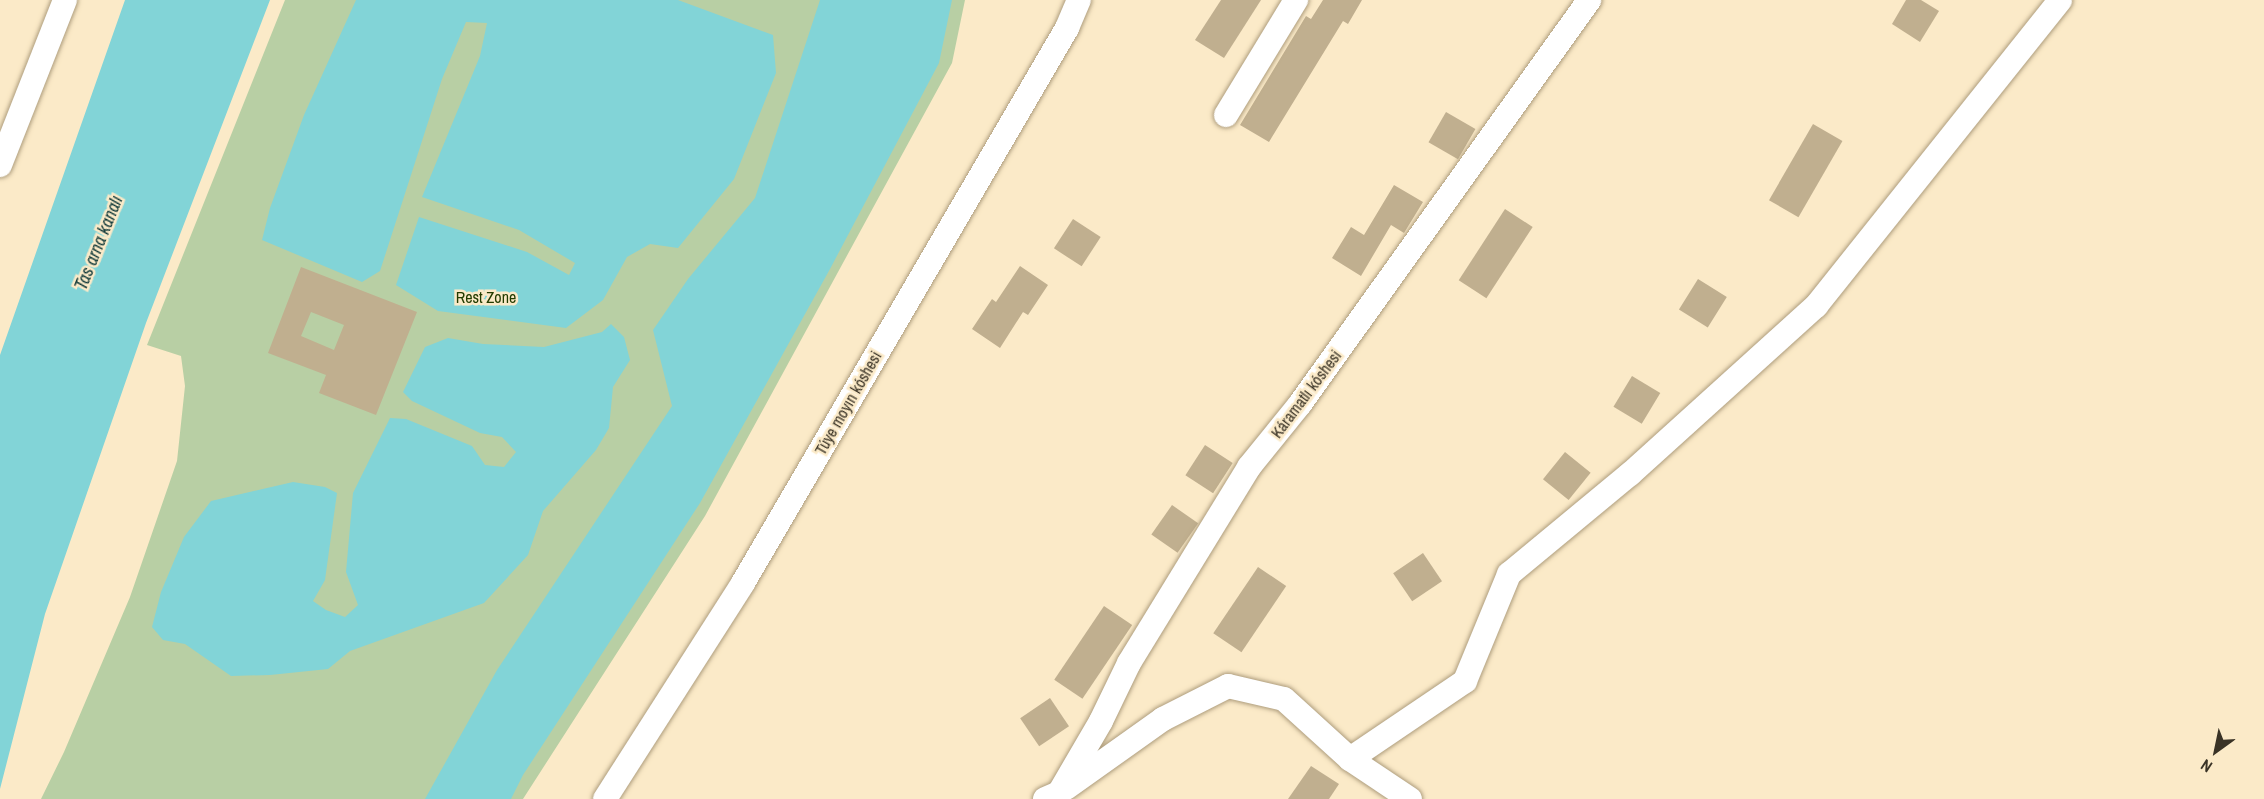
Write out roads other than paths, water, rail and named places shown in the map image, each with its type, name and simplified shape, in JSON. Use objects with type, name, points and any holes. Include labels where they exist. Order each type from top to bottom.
[{"type":"street","points":[[0,165],[65,0]]},
{"type":"street","name":"Túye moyın kóshesi","points":[[605,799],[743,583],[1067,28],[1079,0]]},
{"type":"street","points":[[1226,115],[1296,0]]},
{"type":"street","name":"Káramatlı kóshesi","points":[[1052,796],[1101,721],[1129,663],[1249,467],[1300,404],[1589,0]]},
{"type":"street","points":[[1350,759],[1465,681],[1509,574],[1630,474],[1816,306],[2060,0]]},
{"type":"street","points":[[1052,796],[1163,719],[1228,686],[1284,699],[1350,759],[1410,799]]},
{"type":"water","name":"Tas arna kanalı","points":[[125,0],[270,0],[146,323],[45,614],[0,789],[0,355]]},
{"type":"water","points":[[356,0],[678,0],[773,35],[776,73],[734,179],[678,248],[650,244],[627,257],[603,300],[566,328],[438,311],[396,285],[419,217],[527,252],[569,275],[575,263],[519,230],[422,197],[480,56],[487,23],[466,22],[442,79],[380,271],[362,282],[262,240],[270,208],[304,115]]},
{"type":"water","points":[[820,0],[952,0],[939,63],[830,269],[700,503],[523,775],[511,799],[425,799],[497,670],[672,406],[653,330],[688,279],[755,198]]},
{"type":"water","points":[[611,324],[624,337],[630,360],[613,387],[609,428],[596,450],[543,511],[528,555],[484,603],[350,651],[328,669],[270,675],[231,676],[185,644],[163,640],[152,627],[161,592],[184,537],[211,501],[293,482],[325,487],[337,493],[325,580],[313,601],[326,610],[345,617],[358,605],[346,572],[353,493],[390,418],[406,419],[472,446],[485,465],[504,467],[516,452],[502,437],[480,433],[412,401],[403,392],[425,347],[448,338],[483,344],[544,347],[602,332]]},
{"type":"park label","name":"Rest Zone","points":[[486,297]]}]
